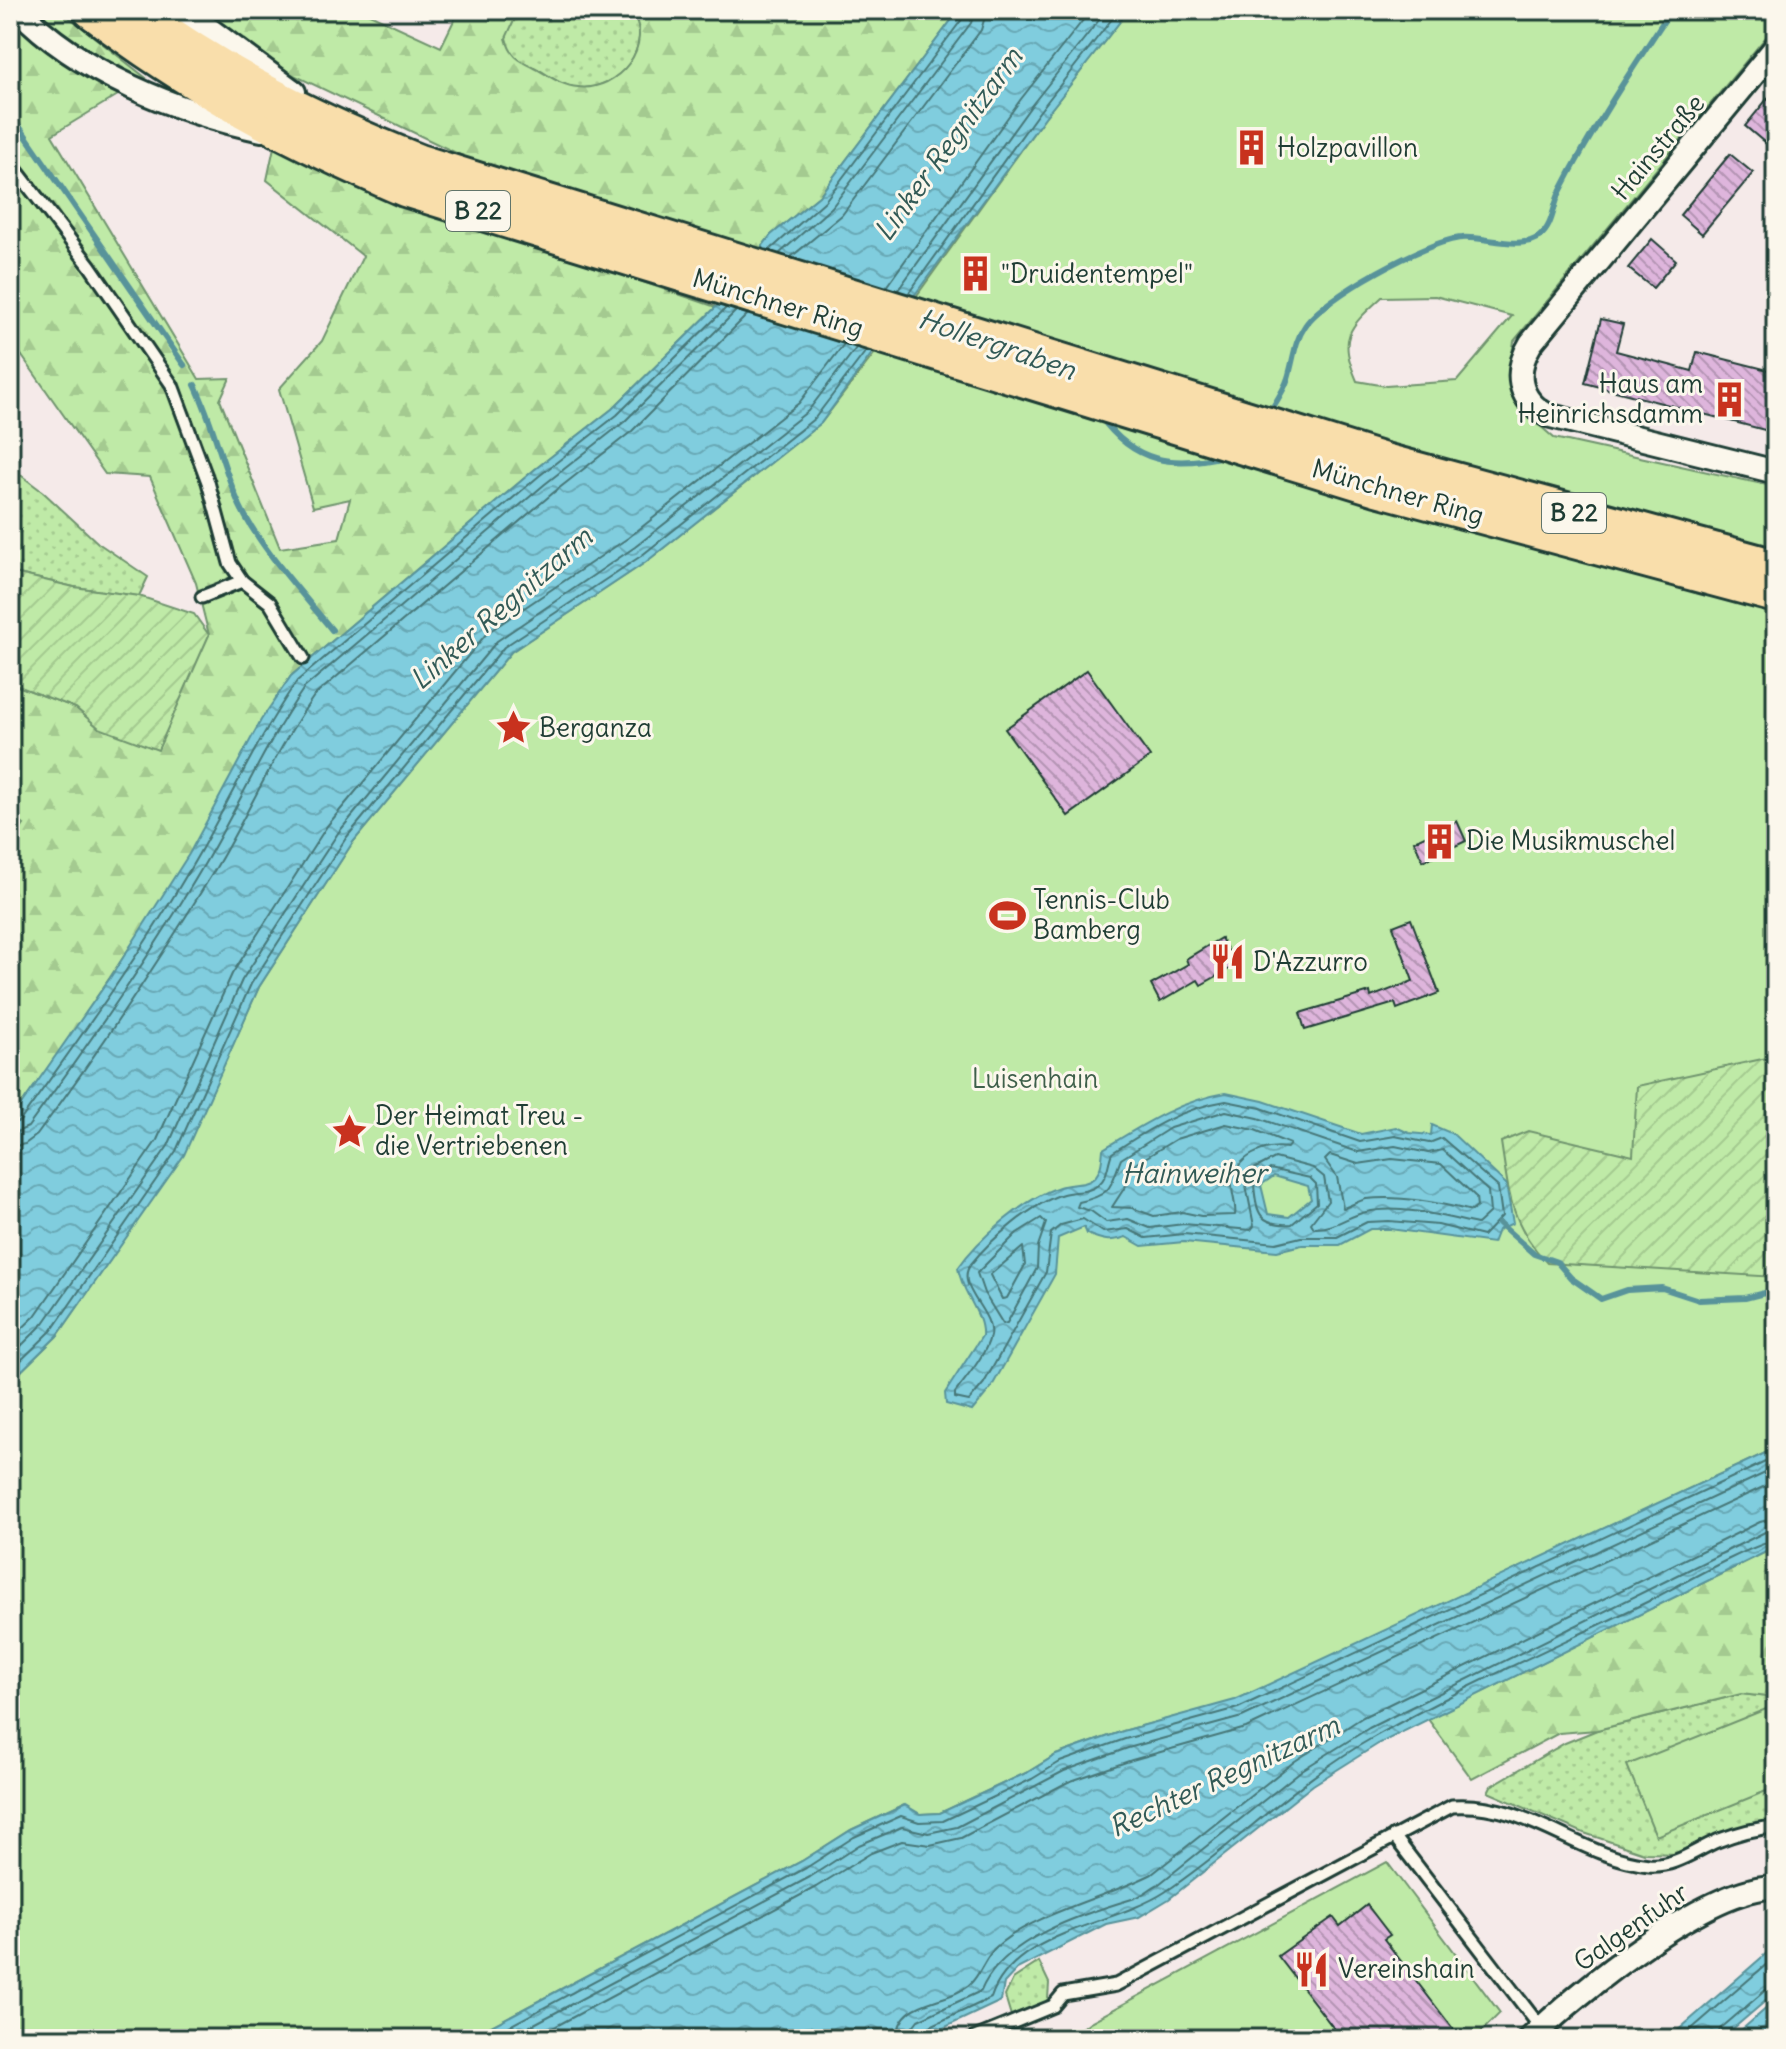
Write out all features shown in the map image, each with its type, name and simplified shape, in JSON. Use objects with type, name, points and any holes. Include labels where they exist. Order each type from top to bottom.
[{"type":"main road","name":"Münchner Ring","points":[[92,10],[190,81],[286,135],[405,188],[684,260],[1776,594]]},
{"type":"main road","name":"Münchner Ring","points":[[134,10],[249,85],[360,140],[684,260]]},
{"type":"main road","name":"Münchner Ring","points":[[1379,474],[1776,568]]},
{"type":"street","points":[[19,10],[39,31],[75,56],[170,103],[224,122],[286,135]]},
{"type":"street","points":[[183,10],[360,140]]},
{"type":"street","name":"Hainstraße","points":[[1776,47],[1521,359],[1522,388],[1535,408],[1559,419],[1776,472]]},
{"type":"street","name":"Galgenfuhr","points":[[1536,2034],[1659,1937],[1702,1910],[1743,1891],[1776,1887]]},
{"type":"lane","points":[[10,162],[90,266],[172,385],[208,482],[230,563],[242,581],[270,603],[303,658]]},
{"type":"lane","points":[[202,597],[242,581]]},
{"type":"lane","points":[[972,2039],[1053,2006],[1063,1994],[1116,1985],[1437,1812],[1475,1804],[1501,1808],[1592,1847],[1647,1865],[1677,1861],[1718,1841],[1776,1827]]},
{"type":"lane","points":[[1394,1836],[1536,2034]]},
{"type":"green space","points":[[10,10],[60,10],[146,78],[52,135],[199,379],[230,378],[220,400],[280,548],[339,539],[350,499],[313,507],[279,389],[322,341],[363,256],[267,180],[274,147],[380,192],[716,307],[612,409],[534,470],[291,676],[167,891],[10,1121],[10,844],[24,825],[10,814],[10,683],[76,708],[99,728],[209,635],[196,583],[150,477],[105,474],[10,339]]},
{"type":"green space","points":[[196,10],[361,10],[441,47],[459,10],[519,10],[506,38],[512,53],[566,85],[593,87],[619,74],[636,51],[638,24],[631,10],[959,10],[819,196],[771,235],[760,249],[549,188],[479,164],[277,67]]},
{"type":"green space","points":[[519,10],[631,10],[638,24],[636,51],[619,74],[607,82],[593,87],[566,85],[519,60],[508,49],[507,35]]},
{"type":"green space","points":[[1129,10],[1776,10],[1776,25],[1514,341],[1508,380],[1523,411],[1554,438],[1776,487],[1776,552],[1388,452],[910,305],[1045,117]],"holes":[[[1435,296],[1512,316],[1457,381],[1386,386],[1357,381],[1351,366],[1348,354],[1350,334],[1361,317],[1382,297]]]},
{"type":"green space","name":"Luisenhain","points":[[878,349],[1776,607],[1776,1448],[1235,1701],[1123,1731],[1056,1755],[1028,1772],[940,1813],[920,1814],[904,1805],[851,1830],[802,1861],[467,2039],[10,2039],[10,1382],[58,1335],[183,1155],[259,987],[353,842],[511,652],[646,562],[821,423]]},
{"type":"green space","points":[[10,467],[43,492],[98,543],[148,577],[139,596],[74,587],[10,572]]},
{"type":"green space","points":[[10,572],[74,587],[139,596],[194,614],[209,635],[158,750],[99,728],[76,708],[10,683]]},
{"type":"green space","points":[[1776,1056],[1776,1277],[1547,1263],[1518,1221],[1509,1193],[1501,1142],[1528,1131],[1633,1156],[1637,1086]]},
{"type":"green space","points":[[1776,1547],[1776,1698],[1741,1694],[1597,1730],[1559,1733],[1472,1779],[1428,1719]]},
{"type":"green space","points":[[1741,1694],[1776,1698],[1776,1820],[1720,1832],[1678,1854],[1644,1853],[1584,1833],[1488,1792],[1491,1786],[1565,1743],[1597,1730]]},
{"type":"green space","points":[[1776,1705],[1776,1787],[1656,1836],[1627,1765]]},
{"type":"green space","points":[[1387,1862],[1500,2013],[1474,2039],[1068,2039],[1090,2022]]},
{"type":"green space","points":[[1039,1962],[1049,1983],[1048,1999],[1039,2009],[1012,2019],[1005,1996],[1013,1979]]},
{"type":"water","name":"Linker Regnitzarm","points":[[959,10],[1129,10],[1045,117],[821,423],[646,562],[511,652],[353,842],[259,987],[184,1155],[58,1335],[10,1382],[10,1121],[110,978],[189,854],[261,720],[291,676],[534,470],[612,409],[716,307],[771,235],[819,196]]},
{"type":"water","name":"Hainweiher","points":[[1226,1093],[1263,1101],[1361,1134],[1396,1127],[1409,1133],[1431,1135],[1432,1125],[1453,1134],[1506,1184],[1513,1223],[1498,1230],[1493,1243],[1370,1229],[1340,1245],[1302,1245],[1277,1251],[1184,1242],[1142,1246],[1126,1237],[1111,1240],[1097,1238],[1087,1234],[1084,1227],[1058,1238],[1055,1274],[991,1388],[972,1411],[946,1404],[945,1393],[982,1336],[980,1319],[963,1286],[958,1268],[967,1256],[990,1232],[1031,1200],[1059,1187],[1094,1178],[1100,1168],[1103,1149],[1162,1115]],"holes":[[[1274,1176],[1308,1186],[1311,1199],[1289,1217],[1268,1214],[1261,1185]]]},
{"type":"water","name":"Rechter Regnitzarm","points":[[1776,1448],[1776,1547],[1378,1744],[1313,1785],[1169,1899],[1139,1917],[1106,1924],[1017,1969],[1004,1983],[1001,2001],[920,2039],[467,2039],[802,1861],[851,1830],[905,1805],[920,1814],[940,1813],[1028,1772],[1056,1755],[1123,1731],[1235,1700]]},
{"type":"water","points":[[1776,1945],[1776,1992],[1721,2039],[1668,2039]]},
{"type":"water","points":[[1776,2000],[1776,2039],[1731,2039]]},
{"type":"building","points":[[1776,88],[1776,152],[1745,126]]},
{"type":"building","name":"Holzpavillon","points":[[1246,137],[1258,142],[1260,148],[1255,160],[1244,155],[1242,149]]},
{"type":"building","points":[[1730,154],[1753,173],[1702,234],[1680,215]]},
{"type":"building","points":[[1652,239],[1676,260],[1653,288],[1628,268]]},
{"type":"building","name":"\"Druidentempel\"","points":[[975,266],[984,275],[975,284],[966,275]]},
{"type":"building","points":[[1601,319],[1623,324],[1616,351],[1692,371],[1697,352],[1776,372],[1776,433],[1585,383]]},
{"type":"building","points":[[1087,670],[1150,757],[1068,816],[1005,729]]},
{"type":"building","name":"Die Musikmuschel","points":[[1457,821],[1466,841],[1423,861],[1414,841]]},
{"type":"building","points":[[1411,919],[1439,993],[1397,1009],[1395,1003],[1305,1030],[1300,1013],[1370,992],[1371,997],[1413,981],[1393,926]]},
{"type":"building","points":[[1221,938],[1236,965],[1201,985],[1198,980],[1160,1002],[1151,985],[1188,964],[1186,959]]},
{"type":"building","points":[[1367,1905],[1390,1935],[1384,1939],[1454,2030],[1443,2039],[1342,2039],[1278,1956],[1333,1917],[1340,1926]]},
{"type":"waterway","name":"Hollergraben","points":[[1268,415],[1286,383],[1301,332],[1316,314],[1354,286],[1402,259],[1446,241],[1471,238],[1523,242],[1544,232],[1560,192],[1585,145],[1671,10]]},
{"type":"waterway","points":[[10,113],[184,365]]},
{"type":"waterway","points":[[195,385],[248,522],[282,570],[332,630]]},
{"type":"waterway","name":"Hollergraben","points":[[1100,416],[1127,444],[1156,458],[1189,461],[1227,455]]},
{"type":"waterway","points":[[1499,1223],[1534,1254],[1557,1262],[1571,1278],[1601,1299],[1627,1290],[1662,1288],[1699,1300],[1745,1298],[1776,1290]]},
{"type":"place","name":"Holzpavillon","points":[[1251,148]]},
{"type":"place","name":"\"Druidentempel\"","points":[[975,274]]},
{"type":"place","name":"Haus am Heinrichsdamm","points":[[1729,399]]},
{"type":"place","name":"Berganza","points":[[513,728]]},
{"type":"place","name":"Die Musikmuschel","points":[[1440,841]]},
{"type":"place","name":"Tennis-Club Bamberg","points":[[1007,915]]},
{"type":"place","name":"D'Azzurro","points":[[1227,962]]},
{"type":"place","name":"Der Heimat Treu - die Vertriebenen","points":[[349,1131]]},
{"type":"place","name":"Vereinshain","points":[[1312,1969]]}]
